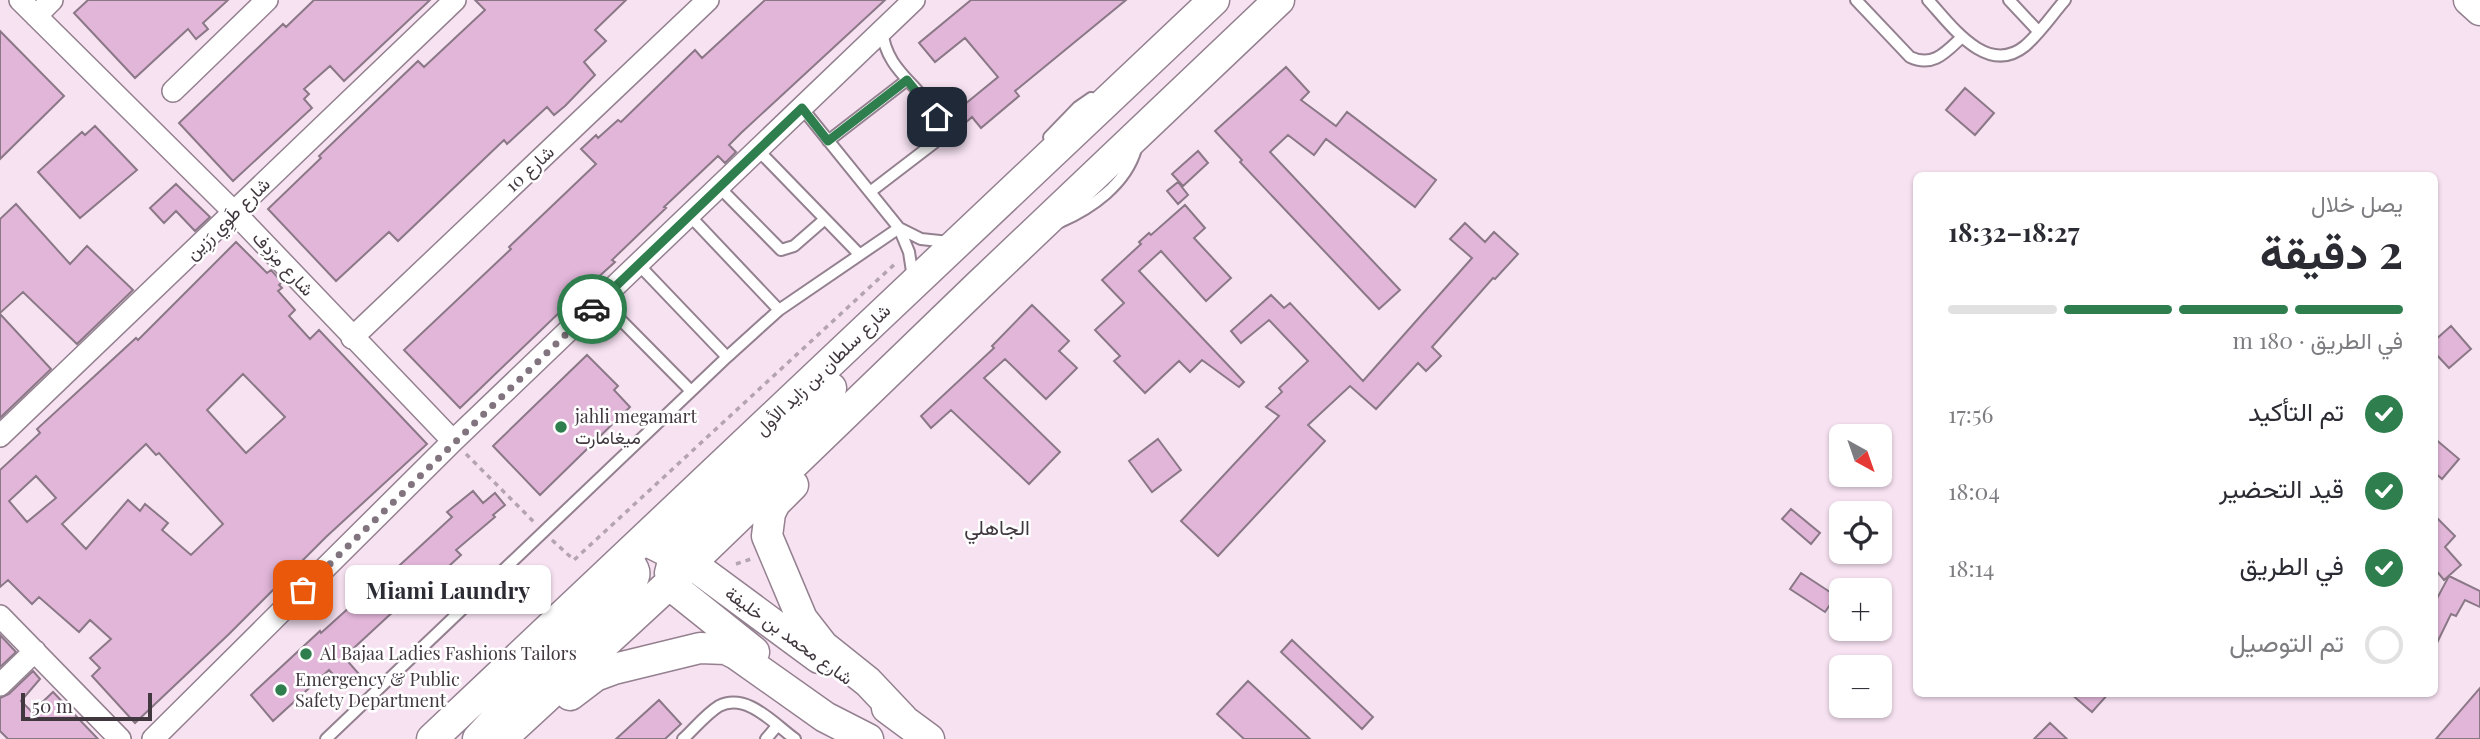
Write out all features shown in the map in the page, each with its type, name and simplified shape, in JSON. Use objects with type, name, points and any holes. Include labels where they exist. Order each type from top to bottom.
[{"type":"main road","points":[[682,558],[844,414],[1279,0]]},
{"type":"main road","points":[[2469,0],[2480,10]]},
{"type":"main road","name":"شارع سلطان بن زايد الأول","points":[[432,739],[645,540],[1208,3]]},
{"type":"main road","points":[[501,739],[669,584],[697,523],[843,375],[862,349],[875,320]]},
{"type":"main road","points":[[844,414],[811,464],[775,503],[770,513],[767,536],[802,619],[815,638],[880,694],[903,719]]},
{"type":"main road","name":"شارع محمد بن خليفة","points":[[645,540],[682,558],[929,739]]},
{"type":"main road","points":[[478,739],[549,662],[632,580],[635,575],[630,564],[618,564]]},
{"type":"main road","name":"شارع محمد بن خليفة","points":[[669,584],[766,662],[870,739]]},
{"type":"main road","points":[[520,739],[595,676],[614,669],[712,647],[736,654],[816,711],[870,739]]},
{"type":"street","name":"شارع مِرْدِف","points":[[20,0],[234,213],[453,441]]},
{"type":"street","points":[[36,16],[52,0]]},
{"type":"street","points":[[173,91],[267,0]]},
{"type":"street","name":"شارع طَوِي رَزِين","points":[[0,436],[454,0]]},
{"type":"street","name":"شارع 10","points":[[352,338],[708,0]]},
{"type":"street","points":[[153,739],[453,441],[914,0]]},
{"type":"street","points":[[0,616],[120,739]]},
{"type":"street","points":[[0,685],[35,651]]},
{"type":"lane","points":[[1856,0],[1910,57],[1918,61],[1937,59],[1962,37]]},
{"type":"lane","points":[[1928,0],[1962,37],[1981,51],[2004,54],[2025,46],[2065,0]]},
{"type":"lane","points":[[2009,0],[2038,31]]},
{"type":"lane","points":[[870,192],[934,143],[939,132],[937,117],[889,56],[882,30]]},
{"type":"lane","points":[[828,141],[907,80]]},
{"type":"lane","points":[[802,108],[898,228],[909,252],[913,283]]},
{"type":"lane","points":[[757,149],[859,254]]},
{"type":"lane","points":[[719,187],[781,250],[794,246],[825,219]]},
{"type":"lane","points":[[689,215],[779,310]]},
{"type":"lane","points":[[898,228],[934,242],[958,241]]},
{"type":"lane","points":[[326,739],[727,356],[779,310],[898,228]]},
{"type":"lane","points":[[638,264],[727,356]]},
{"type":"lane","points":[[601,300],[691,391]]},
{"type":"lane","points":[[683,739],[714,710],[733,702],[754,708],[795,739]]},
{"type":"lane","points":[[766,739],[777,726]]},
{"type":"path","points":[[453,441],[574,560],[909,252]]},
{"type":"building","points":[[88,0],[228,0],[203,23],[208,29],[196,39],[188,29],[135,78],[74,13]]},
{"type":"building","points":[[314,0],[430,0],[344,81],[330,66],[304,89],[309,94],[304,99],[312,108],[233,181],[179,123],[283,24],[286,27]]},
{"type":"building","points":[[475,0],[626,0],[595,30],[606,41],[584,62],[595,75],[565,106],[554,115],[547,107],[507,144],[504,140],[398,241],[389,232],[336,281],[268,209],[418,61],[424,67],[485,10]]},
{"type":"building","points":[[765,0],[885,0],[729,145],[736,152],[725,163],[718,156],[612,260],[615,262],[460,408],[404,350],[596,164],[581,149],[618,120],[621,122],[695,50],[702,58]]},
{"type":"building","points":[[971,0],[1126,0],[1015,91],[1019,96],[981,128],[972,117],[964,124],[954,113],[998,77],[965,38],[935,62],[919,43]]},
{"type":"building","points":[[0,31],[64,96],[0,159]]},
{"type":"building","points":[[1286,67],[1309,92],[1301,100],[1336,126],[1347,112],[1436,180],[1415,207],[1326,139],[1314,155],[1288,135],[1270,152],[1400,290],[1379,309],[1240,162],[1242,160],[1215,131]]},
{"type":"building","points":[[1965,88],[1994,113],[1975,135],[1946,110]]},
{"type":"building","points":[[95,126],[137,170],[80,218],[38,172],[82,132],[85,135]]},
{"type":"building","points":[[1198,151],[1208,163],[1183,186],[1172,174]]},
{"type":"building","points":[[1178,182],[1188,195],[1178,204],[1167,191]]},
{"type":"building","points":[[176,184],[210,217],[195,231],[176,211],[164,223],[150,208]]},
{"type":"building","points":[[16,204],[70,264],[87,246],[133,290],[77,344],[23,292],[0,313],[0,219]]},
{"type":"building","points":[[1185,205],[1205,228],[1194,238],[1231,278],[1206,301],[1161,251],[1139,271],[1244,382],[1239,387],[1202,360],[1190,372],[1179,361],[1145,393],[1114,361],[1120,356],[1095,330],[1124,303],[1102,280],[1141,244],[1139,242]]},
{"type":"building","points":[[1465,223],[1485,242],[1494,232],[1518,254],[1432,347],[1441,356],[1426,371],[1418,363],[1376,409],[1350,386],[1308,425],[1325,441],[1218,556],[1181,521],[1279,416],[1266,407],[1282,392],[1279,388],[1308,361],[1269,320],[1241,343],[1231,331],[1271,295],[1284,308],[1290,303],[1363,381],[1472,258],[1450,239]]},
{"type":"building","points":[[236,242],[267,273],[271,270],[282,282],[279,285],[282,288],[278,291],[295,310],[289,316],[310,339],[319,330],[427,444],[326,537],[135,723],[92,676],[100,668],[90,658],[111,639],[90,620],[79,632],[39,597],[32,604],[8,580],[0,587],[0,470],[40,433],[37,429],[136,338],[138,340]],"holes":[[[243,374],[285,417],[246,453],[207,410]],[[146,444],[156,455],[159,453],[223,524],[191,555],[162,530],[168,523],[145,504],[140,511],[128,500],[86,549],[62,524]],[[36,476],[56,498],[27,522],[9,501]]]},
{"type":"building","points":[[1032,305],[1069,341],[1059,351],[1077,368],[1046,399],[1005,359],[984,378],[1060,452],[1029,484],[951,410],[931,428],[921,416],[994,348],[992,346]]},
{"type":"building","points":[[0,314],[51,369],[0,418]]},
{"type":"building","points":[[2451,326],[2471,349],[2449,368],[2438,356],[2438,337]]},
{"type":"building","name":"jahli megamart ميغامارت","points":[[587,355],[618,386],[614,390],[630,407],[540,495],[493,446]]},
{"type":"building","points":[[1158,439],[1181,470],[1152,492],[1129,461]]},
{"type":"building","points":[[2438,441],[2459,459],[2442,479],[2438,476]]},
{"type":"building","points":[[473,491],[483,503],[495,493],[505,505],[456,550],[461,555],[398,613],[395,610],[344,657],[359,674],[344,686],[329,670],[273,721],[251,695],[320,631],[321,633],[361,597],[363,599],[452,517],[447,512]]},
{"type":"building","points":[[1791,509],[1820,533],[1811,544],[1782,519]]},
{"type":"building","points":[[2438,519],[2455,536],[2445,547],[2461,565],[2444,580],[2438,573]]},
{"type":"building","points":[[1801,573],[1829,591],[1829,606],[1825,612],[1790,589]]},
{"type":"building","points":[[2449,576],[2480,591],[2480,607],[2465,600],[2456,616],[2451,614],[2438,641],[2438,597]]},
{"type":"building","points":[[0,635],[16,652],[0,667]]},
{"type":"building","points":[[1292,640],[1373,717],[1362,729],[1281,652]]},
{"type":"building","points":[[33,671],[40,679],[21,701],[32,712],[53,692],[98,739],[8,739],[0,731],[0,698],[9,694]]},
{"type":"building","points":[[1248,681],[1310,739],[1244,739],[1217,714]]},
{"type":"building","points":[[2480,688],[2480,739],[2436,739]]},
{"type":"building","points":[[2075,697],[2105,697],[2092,712]]},
{"type":"building","points":[[659,700],[681,724],[665,739],[616,739]]},
{"type":"building","points":[[2050,723],[2067,739],[2034,739]]},
{"type":"way so far","points":[[303,590],[453,441],[592,309]]},
{"type":"place","name":"jahli megamart ميغامارت","points":[[561,427]]},
{"type":"place","name":"Miami Laundry","points":[[303,590]]},
{"type":"place","name":"Al Bajaa Ladies Fashions Tailors","points":[[306,654]]},
{"type":"place","name":"Emergency & Public Safety Department","points":[[281,690]]},
{"type":"district","name":"الجاهلي","points":[[997,528]]},
{"type":"route","points":[[592,309],[802,108],[828,141],[907,80],[937,117]]}]
